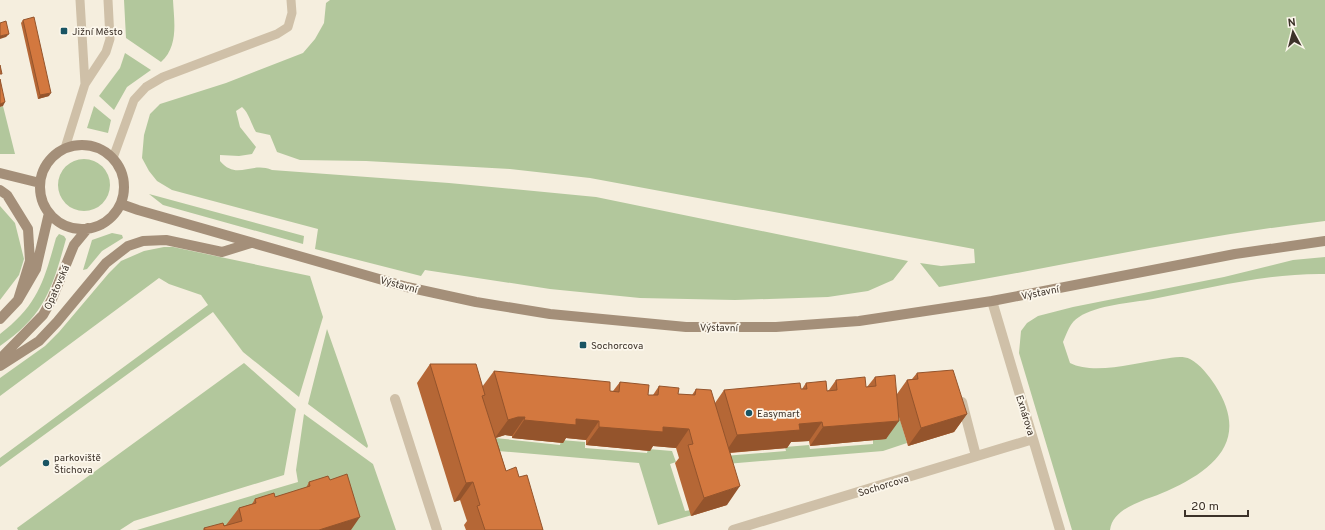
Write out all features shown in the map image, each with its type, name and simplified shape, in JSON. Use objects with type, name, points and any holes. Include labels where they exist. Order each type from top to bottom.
[{"type":"main road","points":[[78,144],[101,149],[113,158],[122,170],[125,183],[121,204],[114,215],[103,223],[88,228],[67,226],[60,223],[49,213],[42,199],[40,183],[46,164],[56,154],[65,148],[78,144]]},
{"type":"main road","points":[[0,173],[40,183]]},
{"type":"main road","points":[[0,190],[7,195],[28,230],[30,261],[18,300]]},
{"type":"main road","name":"Výstavní","points":[[121,204],[251,243],[407,287],[476,302],[550,314],[686,327],[776,328],[859,321],[992,301],[1234,254],[1325,241]]},
{"type":"main road","points":[[0,319],[18,300],[36,269],[49,213]]},
{"type":"main road","name":"Opatovská","points":[[0,359],[43,315],[52,299],[74,245],[88,228]]},
{"type":"main road","points":[[0,366],[39,341],[67,310],[106,262],[128,246],[143,241],[166,240],[222,252],[251,243]]},
{"type":"street","name":"Exnárova","points":[[992,301],[1060,530]]},
{"type":"street","points":[[959,393],[976,456]]},
{"type":"street","points":[[394,399],[437,530]]},
{"type":"street","name":"Sochorcova","points":[[733,530],[1033,439]]},
{"type":"lane","points":[[80,0],[85,84]]},
{"type":"lane","points":[[65,148],[85,84],[106,52],[110,39],[108,0]]},
{"type":"lane","points":[[113,158],[134,100],[146,87],[163,77],[277,34],[288,27],[292,13],[291,0]]},
{"type":"green space","points":[[124,0],[173,0],[173,41],[167,56],[161,62],[126,38]]},
{"type":"green space","points":[[330,0],[1325,0],[1325,221],[1276,227],[1180,243],[939,287],[920,263],[941,266],[975,263],[974,249],[590,178],[510,169],[366,161],[300,160],[277,152],[270,135],[256,132],[242,107],[236,111],[240,127],[256,147],[252,154],[239,156],[220,155],[220,161],[232,170],[264,168],[272,170],[449,183],[596,197],[908,261],[893,280],[868,291],[828,297],[735,300],[640,298],[550,289],[425,270],[421,276],[315,249],[318,229],[172,190],[157,181],[149,171],[142,158],[144,135],[150,114],[160,104],[226,83],[303,53],[315,39],[324,23],[326,3]]},
{"type":"green space","points":[[125,53],[151,70],[127,87],[114,110],[99,96],[120,68]]},
{"type":"green space","points":[[3,106],[15,154],[0,154],[0,107]]},
{"type":"green space","points":[[94,106],[111,120],[108,133],[87,128]]},
{"type":"green space","points":[[79,159],[89,159],[99,163],[106,170],[110,180],[110,190],[106,200],[99,207],[89,211],[79,211],[69,207],[62,200],[58,190],[58,180],[62,170],[69,163]]},
{"type":"green space","points":[[149,194],[304,236],[303,244],[163,205]]},
{"type":"green space","points":[[0,206],[15,223],[24,259],[19,275],[0,300]]},
{"type":"green space","points":[[112,233],[122,235],[123,238],[102,251],[87,269],[83,270],[92,240]]},
{"type":"green space","points":[[59,234],[64,236],[66,239],[51,287],[45,300],[27,323],[15,335],[0,346],[0,334],[23,313],[38,291],[48,267],[56,238]]},
{"type":"green space","points":[[164,247],[173,247],[310,276],[323,317],[299,397],[243,352],[213,312],[0,467],[0,458],[208,305],[201,295],[169,284],[159,278],[0,396],[0,378],[45,346],[121,261],[144,251]]},
{"type":"green space","points":[[1325,257],[1325,274],[1303,274],[1260,279],[1114,305],[1086,313],[1073,322],[1063,342],[1070,363],[1091,368],[1103,368],[1180,357],[1190,359],[1201,367],[1215,385],[1225,404],[1229,421],[1228,436],[1222,450],[1213,462],[1200,473],[1167,491],[1124,509],[1113,522],[1110,530],[1072,530],[1019,353],[1021,331],[1027,323],[1038,316],[1073,307],[1224,277],[1293,260]]},
{"type":"green space","points":[[327,329],[368,446],[367,448],[308,404]]},
{"type":"green space","points":[[244,363],[296,409],[284,475],[134,521],[120,530],[18,530],[17,528]]},
{"type":"green space","points":[[892,393],[907,443],[883,451],[726,464],[724,456],[786,451],[785,447],[809,445],[810,449],[873,444],[873,440]]},
{"type":"green space","points":[[304,414],[373,464],[396,530],[137,530],[298,482],[296,470]]},
{"type":"green space","points":[[495,438],[560,445],[561,440],[585,442],[585,448],[647,453],[648,449],[672,451],[676,462],[670,464],[685,511],[691,510],[692,515],[658,525],[639,463],[498,451]]},
{"type":"building","points":[[34,17],[51,93],[40,95],[23,20]]},
{"type":"building","points":[[6,21],[9,34],[0,36],[0,23]]},
{"type":"building","points":[[0,79],[5,102],[0,104]]},
{"type":"building","points":[[430,364],[476,364],[485,395],[482,396],[506,471],[516,467],[519,477],[527,475],[543,530],[485,530],[477,506],[480,505],[473,482],[466,483]]},
{"type":"building","points":[[953,370],[967,414],[921,428],[907,380],[918,379],[917,373]]},
{"type":"building","points":[[494,371],[610,382],[610,391],[619,392],[620,382],[649,385],[648,395],[658,395],[659,386],[679,388],[678,394],[695,395],[696,389],[711,390],[740,486],[704,498],[688,445],[693,444],[689,429],[663,427],[663,432],[599,427],[599,421],[576,419],[576,425],[524,420],[525,417],[518,417],[508,420]]},
{"type":"building","points":[[895,375],[899,421],[823,427],[822,422],[799,424],[800,430],[737,435],[724,390],[800,383],[801,389],[807,389],[806,383],[826,381],[827,391],[837,390],[836,380],[865,377],[866,387],[876,386],[875,377]]},
{"type":"building","points":[[347,474],[360,517],[319,530],[205,530],[204,528],[223,523],[224,526],[242,521],[239,508],[256,503],[255,499],[274,493],[275,497],[310,486],[309,482],[328,476],[330,480]]},
{"type":"place","name":"Jižní Město","points":[[64,31]]},
{"type":"place","name":"Sochorcova","points":[[583,345]]},
{"type":"place","name":"Easymart","points":[[749,413]]},
{"type":"place","name":"parkoviště Štichova","points":[[46,463]]}]
